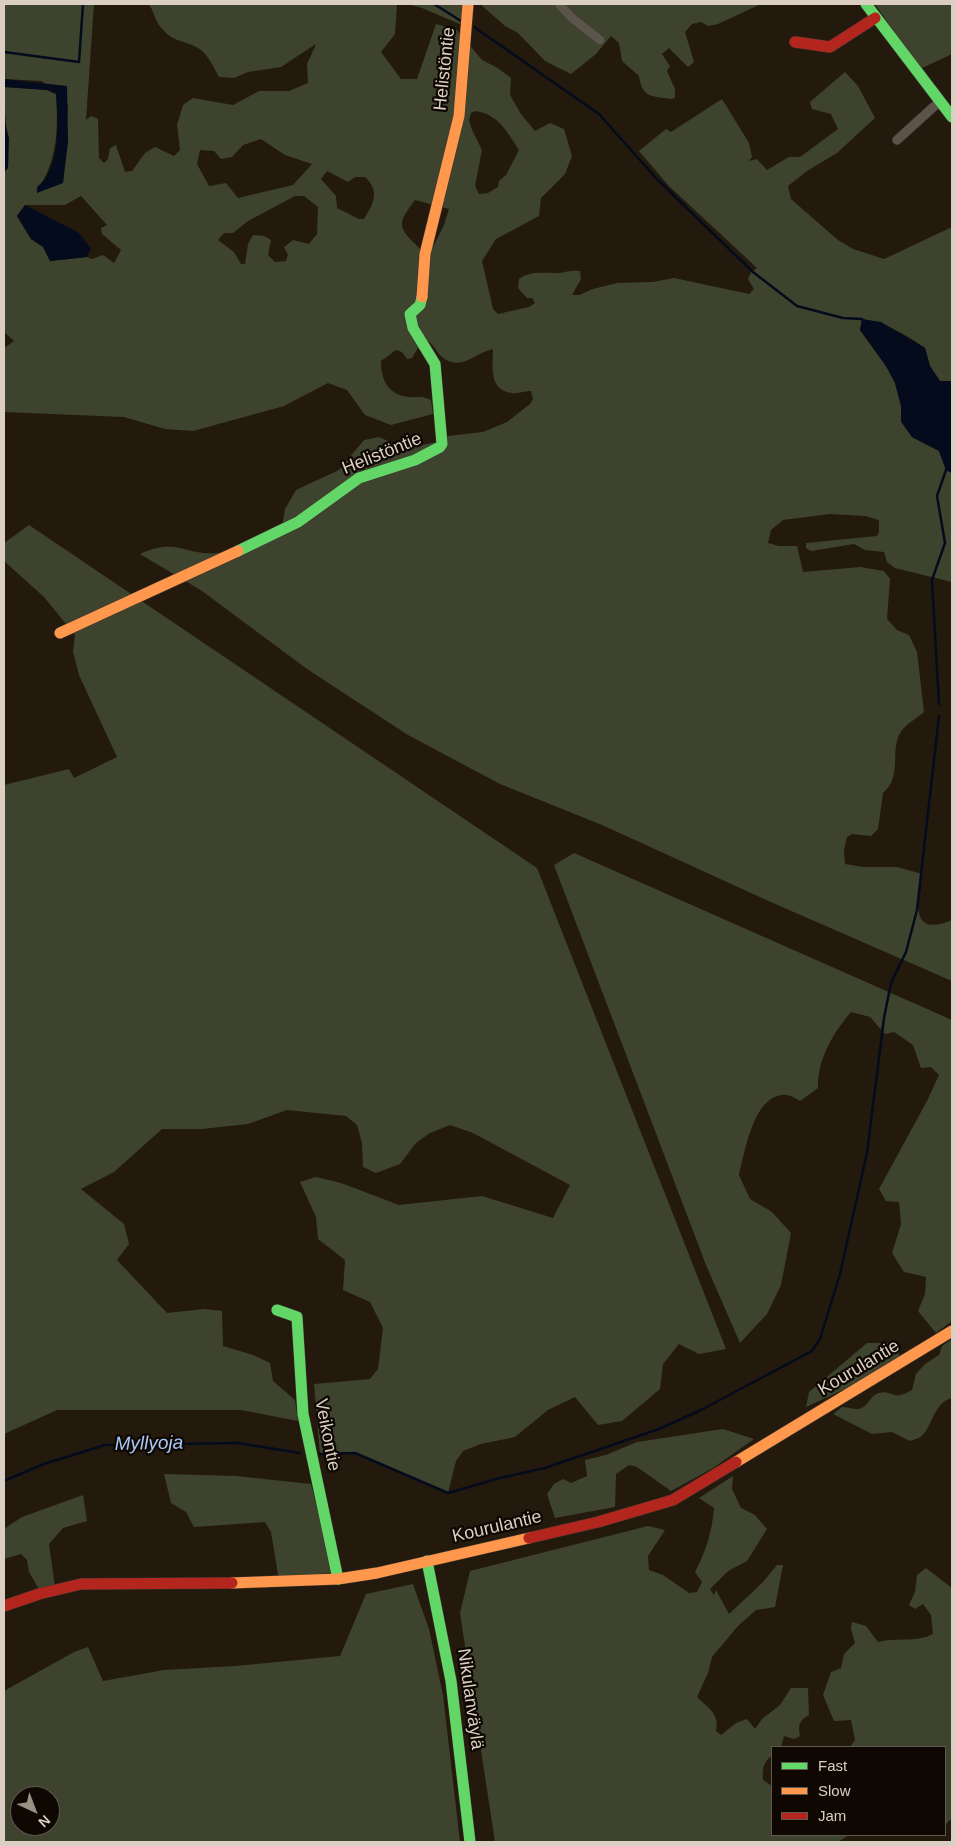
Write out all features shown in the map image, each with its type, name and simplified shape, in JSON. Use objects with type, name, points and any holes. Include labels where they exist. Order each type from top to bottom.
[{"type":"street","name":"Helistöntie","points":[[60,633],[298,522],[345,486],[359,478],[415,460],[440,447],[442,444],[435,364],[432,354],[411,326],[410,314],[420,304],[423,291],[425,254],[459,116],[468,4]]},
{"type":"street","points":[[559,4],[572,18],[600,40]]},
{"type":"street","points":[[866,4],[938,102],[952,117]]},
{"type":"street","points":[[795,42],[807,41],[824,48],[836,46],[875,18]]},
{"type":"street","points":[[897,140],[938,102]]},
{"type":"street","name":"Veikontie","points":[[277,1310],[288,1312],[297,1317],[301,1338],[303,1414],[338,1579]]},
{"type":"street","name":"Kourulantie","points":[[4,1606],[39,1594],[81,1584],[270,1583],[338,1579],[598,1522],[673,1500],[952,1331]]},
{"type":"street","name":"Nikulanväylä","points":[[427,1561],[451,1681],[470,1842]]},
{"type":"green space","points":[[4,4],[94,4],[86,120],[91,116],[98,119],[99,158],[104,163],[108,159],[110,148],[116,145],[125,172],[132,171],[145,153],[155,147],[174,156],[180,150],[177,125],[183,105],[193,98],[233,105],[259,91],[289,91],[308,83],[307,64],[316,44],[281,67],[248,72],[234,78],[219,77],[202,51],[193,45],[174,38],[164,31],[148,4],[397,4],[395,34],[381,52],[401,79],[417,79],[436,24],[457,30],[482,60],[511,78],[510,95],[521,114],[535,131],[550,123],[564,129],[572,156],[565,174],[541,198],[539,216],[496,239],[482,261],[493,309],[498,314],[529,307],[535,303],[532,298],[527,298],[518,288],[519,279],[523,276],[574,270],[580,271],[581,279],[572,295],[579,295],[593,289],[617,283],[653,282],[674,278],[749,294],[754,289],[748,279],[751,272],[757,268],[669,186],[639,151],[666,129],[671,132],[722,99],[749,143],[752,157],[749,161],[757,159],[767,170],[789,157],[800,157],[838,129],[831,114],[812,109],[810,102],[845,72],[858,86],[875,118],[837,153],[807,171],[788,186],[791,199],[838,240],[853,249],[884,259],[952,227],[952,381],[940,381],[930,366],[925,348],[903,334],[879,323],[862,319],[860,330],[886,366],[895,383],[901,406],[901,422],[912,437],[939,451],[946,470],[952,473],[952,582],[895,568],[887,562],[884,552],[865,550],[854,544],[811,551],[806,548],[806,543],[877,536],[879,520],[865,516],[830,514],[783,520],[771,530],[768,543],[779,546],[797,546],[803,572],[860,567],[884,571],[890,579],[887,619],[897,630],[909,635],[917,652],[924,712],[904,727],[898,737],[895,770],[889,786],[883,793],[878,829],[871,836],[852,834],[847,837],[844,850],[845,864],[863,867],[897,867],[922,874],[918,906],[919,914],[923,921],[929,924],[938,924],[952,920],[952,981],[773,903],[602,825],[500,784],[408,735],[307,669],[202,591],[140,554],[163,547],[217,553],[241,546],[282,527],[285,509],[296,490],[339,470],[364,440],[379,437],[404,448],[438,442],[448,436],[483,432],[507,422],[530,404],[533,399],[531,391],[512,393],[504,391],[499,387],[493,376],[493,349],[468,360],[455,363],[442,357],[426,340],[419,346],[412,358],[407,359],[402,352],[396,350],[381,361],[381,368],[384,380],[391,390],[402,396],[422,397],[431,400],[433,414],[391,425],[365,415],[347,390],[328,383],[284,406],[193,431],[165,429],[124,417],[4,412],[4,348],[14,341],[4,332],[4,172],[8,168],[8,158],[4,87],[47,90],[56,94],[56,140],[51,161],[42,183],[63,183],[68,105],[42,81],[4,79]],"holes":[[[476,111],[484,113],[497,120],[519,150],[506,175],[499,181],[498,187],[488,193],[479,194],[475,186],[482,150],[469,120],[471,113]],[[261,139],[285,155],[312,164],[293,185],[238,198],[226,183],[209,186],[197,164],[200,150],[214,151],[221,159],[232,157],[243,145]],[[327,171],[348,182],[355,177],[365,177],[370,182],[374,192],[373,202],[364,219],[359,219],[337,208],[336,196],[321,179]],[[81,196],[107,225],[101,228],[102,234],[121,250],[114,263],[103,255],[92,259],[87,257],[50,261],[43,246],[31,239],[17,216],[25,205],[65,205]],[[295,196],[304,196],[318,207],[317,234],[309,244],[293,240],[284,247],[288,255],[286,261],[275,262],[268,255],[271,240],[264,236],[253,235],[248,244],[245,264],[241,264],[234,252],[218,240],[224,233],[233,233],[248,221]],[[415,200],[449,209],[444,225],[433,247],[420,249],[407,236],[402,226],[405,215]]]},
{"type":"green space","points":[[407,4],[463,4],[462,25],[422,8]]},
{"type":"green space","points":[[480,4],[761,4],[718,24],[708,26],[701,22],[692,24],[685,32],[694,62],[688,67],[669,48],[662,54],[670,66],[667,71],[675,89],[675,98],[671,99],[649,95],[645,92],[640,83],[639,76],[622,61],[619,43],[611,36],[596,54],[571,74],[545,61],[518,33],[505,26]]},
{"type":"green space","points":[[875,4],[952,4],[952,54],[920,69]]},
{"type":"green space","points":[[29,525],[537,868],[726,1349],[699,1354],[679,1344],[663,1364],[660,1389],[622,1421],[598,1425],[575,1397],[548,1410],[515,1437],[481,1444],[463,1451],[456,1461],[448,1493],[355,1453],[320,1454],[314,1384],[370,1379],[378,1369],[383,1328],[370,1302],[343,1290],[345,1260],[318,1239],[316,1217],[300,1182],[316,1177],[341,1183],[399,1205],[482,1196],[553,1218],[570,1185],[473,1133],[450,1125],[430,1133],[416,1143],[400,1164],[376,1173],[363,1167],[362,1143],[357,1125],[346,1116],[287,1110],[248,1124],[202,1129],[162,1129],[114,1172],[81,1189],[124,1224],[129,1244],[117,1260],[167,1313],[204,1309],[222,1311],[223,1346],[253,1355],[270,1363],[273,1381],[295,1400],[298,1421],[241,1410],[57,1410],[4,1434],[4,785],[69,769],[74,778],[117,757],[79,675],[73,652],[75,635],[44,597],[4,561],[4,543]]},
{"type":"green space","points":[[574,853],[952,1020],[952,1321],[936,1333],[918,1311],[925,1294],[926,1277],[904,1272],[892,1253],[901,1224],[899,1202],[886,1201],[879,1189],[939,1075],[931,1067],[921,1068],[913,1045],[894,1032],[885,1034],[870,1017],[851,1012],[827,1047],[820,1067],[818,1088],[800,1101],[791,1096],[784,1095],[772,1098],[757,1116],[752,1128],[739,1175],[750,1199],[772,1212],[791,1233],[781,1285],[767,1314],[740,1343],[706,1265],[554,865]]},
{"type":"green space","points":[[952,1339],[952,1398],[941,1404],[937,1409],[922,1436],[910,1441],[892,1432],[872,1434],[833,1414],[842,1407],[861,1408],[873,1396],[879,1393],[900,1395],[912,1390],[916,1374],[925,1364],[939,1355],[942,1346]]},
{"type":"green space","points":[[867,1343],[899,1343],[899,1361],[884,1371],[806,1407],[809,1392]]},
{"type":"green space","points":[[723,1429],[754,1439],[713,1468],[671,1491],[637,1467],[629,1465],[616,1474],[615,1507],[555,1518],[547,1494],[554,1484],[563,1479],[571,1483],[587,1476],[585,1460],[606,1455],[637,1442]]},
{"type":"green space","points":[[164,1474],[236,1476],[311,1484],[333,1572],[279,1580],[271,1532],[265,1522],[194,1527],[186,1512],[171,1503]]},
{"type":"green space","points":[[733,1476],[732,1489],[741,1508],[755,1515],[767,1529],[747,1561],[728,1571],[710,1589],[714,1595],[716,1590],[729,1614],[762,1583],[777,1565],[783,1565],[775,1607],[756,1610],[738,1626],[712,1657],[708,1673],[697,1697],[715,1716],[716,1731],[721,1735],[736,1723],[747,1719],[755,1729],[762,1719],[780,1705],[791,1688],[808,1688],[809,1715],[800,1724],[800,1736],[794,1739],[784,1736],[781,1746],[771,1746],[771,1757],[764,1766],[763,1780],[771,1785],[771,1836],[847,1836],[838,1842],[495,1842],[460,1613],[470,1571],[648,1526],[665,1530],[648,1556],[649,1570],[663,1575],[689,1593],[697,1592],[702,1582],[695,1572],[708,1541],[714,1508],[699,1498]]},
{"type":"green space","points":[[83,1495],[87,1521],[63,1528],[49,1544],[55,1587],[40,1591],[29,1572],[27,1560],[21,1554],[4,1559],[4,1529],[22,1517]]},
{"type":"green space","points":[[926,1568],[952,1588],[952,1818],[946,1824],[946,1746],[851,1746],[855,1740],[851,1720],[834,1721],[823,1695],[831,1672],[841,1668],[844,1654],[855,1643],[851,1629],[852,1622],[866,1626],[878,1642],[927,1637],[933,1634],[931,1615],[923,1604],[915,1609],[909,1605],[915,1592],[917,1575]]},
{"type":"green space","points":[[413,1584],[429,1629],[443,1695],[460,1842],[4,1842],[4,1691],[74,1652],[88,1647],[103,1681],[164,1670],[235,1666],[340,1656],[366,1594]]},
{"type":"water","points":[[4,79],[67,86],[68,142],[63,183],[37,193],[37,187],[45,179],[54,157],[57,130],[56,94],[47,90],[4,87]]},
{"type":"water","points":[[4,119],[9,138],[8,168],[4,172]]},
{"type":"water","points":[[25,205],[79,233],[91,249],[87,257],[50,261],[43,247],[31,239],[17,216]]},
{"type":"water","points":[[862,319],[881,322],[925,348],[930,366],[940,381],[952,381],[952,473],[946,470],[939,451],[912,437],[901,421],[901,406],[895,383],[886,366],[860,330]]},
{"type":"waterway","points":[[4,52],[79,62],[83,4]]},
{"type":"waterway","points":[[434,4],[461,21]]},
{"type":"waterway","points":[[474,27],[599,114],[655,177],[697,218],[753,272],[797,306],[843,318],[862,319]]},
{"type":"waterway","points":[[939,704],[932,580],[945,543],[937,496],[946,470]]},
{"type":"waterway","points":[[320,1454],[355,1453],[448,1493],[500,1478],[545,1468],[659,1429],[701,1410],[812,1351],[820,1339],[840,1274],[867,1153],[884,1018],[891,983],[906,952],[917,910],[939,716]]},
{"type":"waterway","name":"Myllyoja","points":[[4,1481],[44,1464],[105,1445],[238,1443],[300,1453]]},
{"type":"traffic: fast","points":[[866,4],[952,117]]},
{"type":"traffic: fast","points":[[238,551],[298,522],[359,478],[415,460],[440,447],[442,444],[435,364],[413,328],[410,314],[420,305],[422,297]]},
{"type":"traffic: fast","points":[[277,1310],[297,1317],[303,1414],[338,1579]]},
{"type":"traffic: fast","points":[[427,1561],[451,1681],[470,1842]]},
{"type":"traffic: slow","points":[[422,297],[425,254],[459,116],[468,4]]},
{"type":"traffic: slow","points":[[60,633],[238,551]]},
{"type":"traffic: slow","points":[[736,1462],[952,1331]]},
{"type":"traffic: slow","points":[[232,1583],[338,1579],[377,1573],[529,1538]]},
{"type":"traffic: jam","points":[[795,42],[830,47],[875,18]]},
{"type":"traffic: jam","points":[[529,1538],[598,1522],[673,1500],[736,1462]]},
{"type":"traffic: jam","points":[[4,1606],[39,1594],[81,1584],[232,1583]]}]
